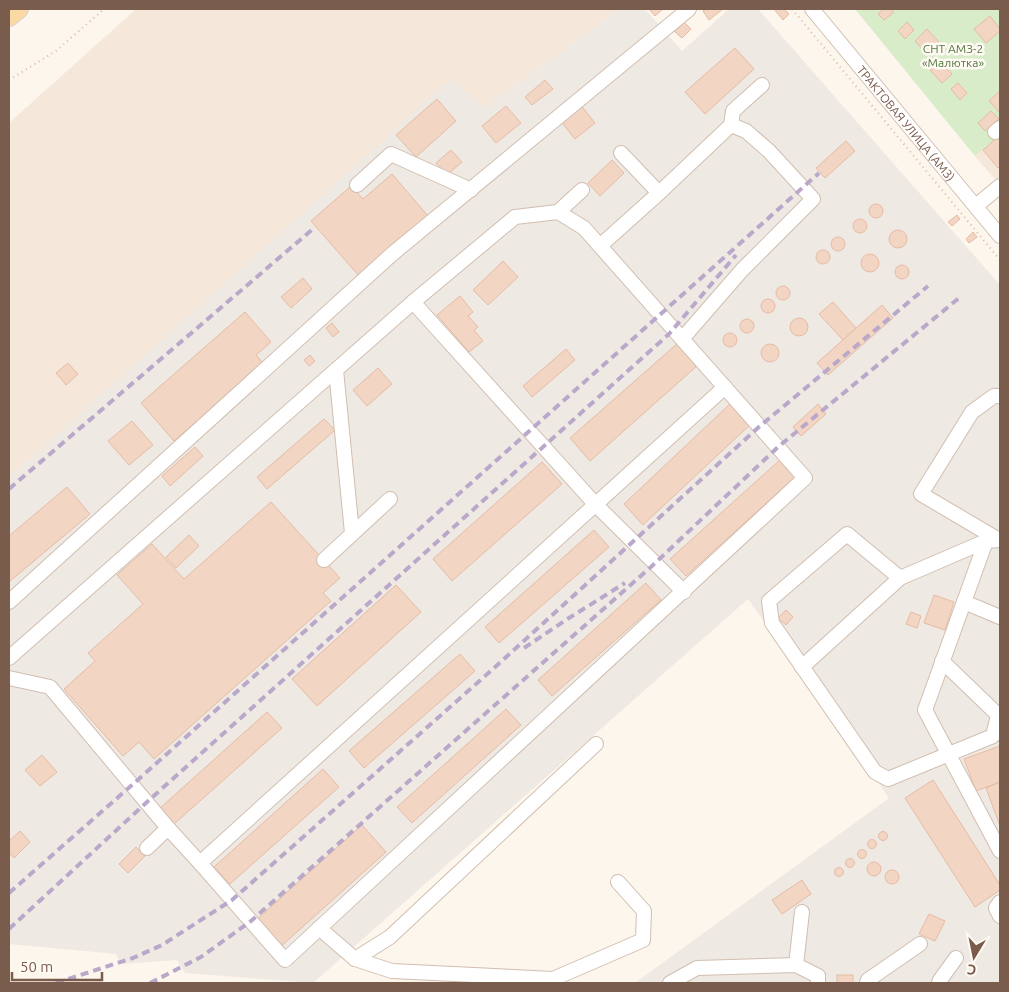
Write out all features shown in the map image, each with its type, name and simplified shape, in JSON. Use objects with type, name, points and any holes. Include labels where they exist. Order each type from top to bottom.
[{"type":"main road","points":[[9,17],[19,9]]},
{"type":"street","points":[[9,602],[391,256],[689,9]]},
{"type":"street","name":"ТРАКТОВАЯ УЛИЦА (АМЗ)","points":[[812,9],[1000,236]]},
{"type":"street","points":[[600,245],[732,125],[733,112],[762,85]]},
{"type":"street","points":[[682,338],[742,270],[813,199],[769,151],[746,131],[732,125]]},
{"type":"street","points":[[620,153],[659,193]]},
{"type":"street","points":[[357,184],[391,154],[471,190]]},
{"type":"street","points":[[976,206],[1000,186]]},
{"type":"street","points":[[558,212],[582,190]]},
{"type":"street","points":[[9,658],[514,216],[558,212],[584,228],[805,478],[285,960],[168,828],[50,687],[9,678]]},
{"type":"street","points":[[414,302],[596,505],[684,592]]},
{"type":"street","points":[[336,370],[352,534]]},
{"type":"street","points":[[200,863],[725,388]]},
{"type":"street","points":[[995,540],[921,494],[972,412],[994,396],[1000,396]]},
{"type":"street","points":[[324,560],[390,499]]},
{"type":"street","points":[[900,578],[847,534],[769,601],[772,623],[875,772],[888,779],[993,736],[998,715],[942,661]]},
{"type":"street","points":[[802,667],[900,578],[995,540]]},
{"type":"street","points":[[995,540],[964,602],[924,710],[1000,850]]},
{"type":"street","points":[[964,602],[1000,617]]},
{"type":"street","points":[[354,959],[390,937],[596,744]]},
{"type":"street","points":[[147,848],[168,828]]},
{"type":"street","points":[[319,928],[354,959],[392,971],[552,979],[643,940],[644,911],[618,882]]},
{"type":"street","points":[[1000,902],[996,908],[1000,916]]},
{"type":"street","points":[[796,965],[802,912]]},
{"type":"street","points":[[867,983],[868,980],[920,944]]},
{"type":"street","points":[[939,983],[956,958]]},
{"type":"street","points":[[670,983],[697,968],[796,965],[818,976],[818,983]]},
{"type":"path","points":[[9,80],[56,51],[104,9]]},
{"type":"path","points":[[792,9],[1000,260]]},
{"type":"shaded area","points":[[136,9],[620,9],[484,108],[451,80],[9,478],[9,123]]},
{"type":"shaded area","points":[[620,9],[645,9],[682,51],[729,9],[758,9],[1000,285],[1000,983],[635,983],[889,798],[748,599],[313,983],[185,973],[177,960],[121,964],[116,954],[9,944],[9,478],[451,79],[484,108]]},
{"type":"shaded area","points":[[1000,135],[1000,185],[975,156]]},
{"type":"green space","name":"СНТ АМЗ-2 «Малютка»","points":[[855,9],[1000,9],[1000,135],[975,156]]},
{"type":"building","points":[[649,9],[663,9],[655,16]]},
{"type":"building","points":[[706,9],[723,9],[709,20],[703,11]]},
{"type":"building","points":[[774,9],[784,9],[789,14],[783,20]]},
{"type":"building","points":[[884,9],[890,9],[894,12],[884,20],[878,14]]},
{"type":"building","points":[[990,16],[1000,31],[986,43],[974,29]]},
{"type":"building","points":[[683,21],[691,29],[682,38],[674,31]]},
{"type":"building","points":[[907,22],[914,30],[905,39],[898,31]]},
{"type":"building","points":[[927,29],[939,42],[927,54],[915,41]]},
{"type":"building","points":[[735,48],[754,69],[705,114],[685,92]]},
{"type":"building","points":[[940,61],[952,74],[942,83],[930,70]]},
{"type":"building","points":[[545,80],[553,89],[532,105],[525,97]]},
{"type":"building","points":[[958,83],[967,93],[960,100],[951,89]]},
{"type":"building","points":[[1000,91],[1000,113],[989,101]]},
{"type":"building","points":[[437,99],[456,121],[416,157],[396,135]]},
{"type":"building","points":[[579,103],[595,123],[575,139],[559,119]]},
{"type":"building","points":[[506,106],[521,123],[496,143],[482,126]]},
{"type":"building","points":[[991,111],[999,119],[985,131],[978,123]]},
{"type":"building","points":[[1000,135],[1000,166],[998,168],[983,150]]},
{"type":"building","points":[[846,141],[855,151],[825,178],[816,168]]},
{"type":"building","points":[[451,150],[462,162],[447,175],[436,163]]},
{"type":"building","points":[[612,160],[624,173],[600,196],[588,183]]},
{"type":"building","points":[[392,174],[428,216],[359,276],[311,221],[351,186],[363,199]]},
{"type":"building","points":[[873,204],[879,204],[883,211],[879,218],[873,218],[869,214],[869,208]]},
{"type":"building","points":[[957,215],[960,219],[952,226],[948,222]]},
{"type":"building","points":[[857,219],[863,219],[867,226],[863,233],[857,233],[853,229],[853,223]]},
{"type":"building","points":[[894,230],[902,230],[907,235],[905,246],[894,248],[889,243],[889,235]]},
{"type":"building","points":[[973,232],[977,237],[969,243],[966,239]]},
{"type":"building","points":[[835,237],[841,237],[845,244],[841,251],[835,251],[831,247],[831,241]]},
{"type":"building","points":[[820,250],[826,250],[830,257],[826,264],[820,264],[816,260],[816,254]]},
{"type":"building","points":[[866,254],[874,254],[879,259],[877,270],[866,272],[861,267],[861,259]]},
{"type":"building","points":[[503,261],[518,277],[488,305],[473,290]]},
{"type":"building","points":[[899,265],[905,265],[909,272],[905,279],[899,279],[895,275],[895,269]]},
{"type":"building","points":[[303,278],[312,289],[291,308],[281,297]]},
{"type":"building","points":[[780,286],[786,286],[790,293],[786,300],[780,300],[776,296],[776,290]]},
{"type":"building","points":[[460,296],[473,312],[468,316],[478,327],[474,330],[483,341],[469,352],[437,315]]},
{"type":"building","points":[[765,299],[771,299],[775,306],[771,313],[765,313],[761,309],[761,303]]},
{"type":"building","points":[[833,302],[856,328],[843,340],[819,314]]},
{"type":"building","points":[[882,305],[893,318],[828,375],[817,363]]},
{"type":"building","points":[[245,312],[271,342],[256,355],[263,363],[174,441],[141,403]]},
{"type":"building","points":[[795,318],[803,318],[808,323],[806,334],[795,336],[790,331],[790,323]]},
{"type":"building","points":[[744,319],[750,319],[754,326],[750,333],[744,333],[740,329],[740,323]]},
{"type":"building","points":[[332,323],[339,332],[333,337],[326,328]]},
{"type":"building","points":[[727,333],[733,333],[737,340],[733,347],[727,347],[723,343],[723,337]]},
{"type":"building","points":[[678,343],[698,365],[590,461],[570,438]]},
{"type":"building","points":[[766,344],[774,344],[779,349],[777,360],[766,362],[761,357],[761,349]]},
{"type":"building","points":[[566,349],[575,360],[532,397],[523,386]]},
{"type":"building","points":[[310,355],[315,361],[309,366],[304,360]]},
{"type":"building","points":[[68,363],[78,374],[66,385],[56,373]]},
{"type":"building","points":[[378,368],[392,384],[367,406],[353,390]]},
{"type":"building","points":[[733,401],[753,422],[643,525],[624,504]]},
{"type":"building","points":[[818,404],[826,414],[801,436],[793,427]]},
{"type":"building","points":[[324,419],[335,430],[267,489],[257,477]]},
{"type":"building","points":[[132,421],[153,445],[129,465],[108,441]]},
{"type":"building","points":[[195,447],[203,456],[170,486],[162,476]]},
{"type":"building","points":[[781,459],[796,476],[686,576],[670,559]]},
{"type":"building","points":[[542,462],[562,484],[452,581],[433,559]]},
{"type":"building","points":[[67,487],[90,514],[9,582],[9,536]]},
{"type":"building","points":[[271,502],[340,578],[323,593],[331,601],[154,759],[139,742],[123,756],[64,689],[95,661],[88,653],[143,604],[117,575],[152,544],[184,579]]},
{"type":"building","points":[[594,530],[609,547],[499,643],[485,627]]},
{"type":"building","points":[[189,535],[199,546],[176,568],[166,557]]},
{"type":"building","points":[[646,583],[661,600],[552,696],[538,680]]},
{"type":"building","points":[[396,585],[421,612],[317,706],[292,679]]},
{"type":"building","points":[[934,595],[954,602],[945,630],[924,623]]},
{"type":"building","points":[[786,610],[793,617],[786,625],[778,618]]},
{"type":"building","points":[[911,612],[921,616],[917,628],[906,624]]},
{"type":"building","points":[[460,654],[475,671],[364,768],[349,751]]},
{"type":"building","points":[[506,709],[521,725],[412,823],[397,807]]},
{"type":"building","points":[[267,712],[282,728],[173,825],[159,809]]},
{"type":"building","points":[[1000,746],[1000,782],[976,791],[964,759]]},
{"type":"building","points":[[42,755],[57,772],[40,786],[25,770]]},
{"type":"building","points":[[323,769],[339,787],[230,884],[214,867]]},
{"type":"building","points":[[933,780],[1000,885],[1000,890],[975,907],[905,798]]},
{"type":"building","points":[[1000,782],[1000,826],[986,788]]},
{"type":"building","points":[[362,825],[386,852],[279,948],[255,921]]},
{"type":"building","points":[[20,831],[30,842],[14,858],[9,852],[9,841]]},
{"type":"building","points":[[883,831],[888,836],[883,841],[878,836]]},
{"type":"building","points":[[872,839],[877,844],[872,849],[867,844]]},
{"type":"building","points":[[136,847],[145,856],[128,873],[119,864]]},
{"type":"building","points":[[862,849],[867,854],[862,859],[857,854]]},
{"type":"building","points":[[850,858],[855,863],[850,868],[845,863]]},
{"type":"building","points":[[874,862],[879,864],[881,869],[879,874],[874,876],[869,874],[867,869],[869,864]]},
{"type":"building","points":[[839,867],[844,872],[839,877],[834,872]]},
{"type":"building","points":[[892,870],[897,872],[899,877],[897,882],[892,884],[887,882],[885,877],[887,872]]},
{"type":"building","points":[[802,880],[811,894],[782,914],[772,900]]},
{"type":"building","points":[[929,914],[945,921],[935,941],[919,934]]},
{"type":"building","points":[[837,975],[853,975],[853,983],[837,983]]},
{"type":"railway","points":[[9,893],[819,173]]},
{"type":"railway","points":[[9,489],[314,228]]},
{"type":"railway","points":[[9,929],[147,802],[669,334],[736,255]]},
{"type":"railway","points":[[56,983],[133,958],[162,945],[232,900],[493,669],[760,426],[928,286]]},
{"type":"railway","points":[[150,983],[201,957],[251,921],[652,566],[778,447],[959,298]]},
{"type":"railway","points":[[524,648],[625,583]]}]
